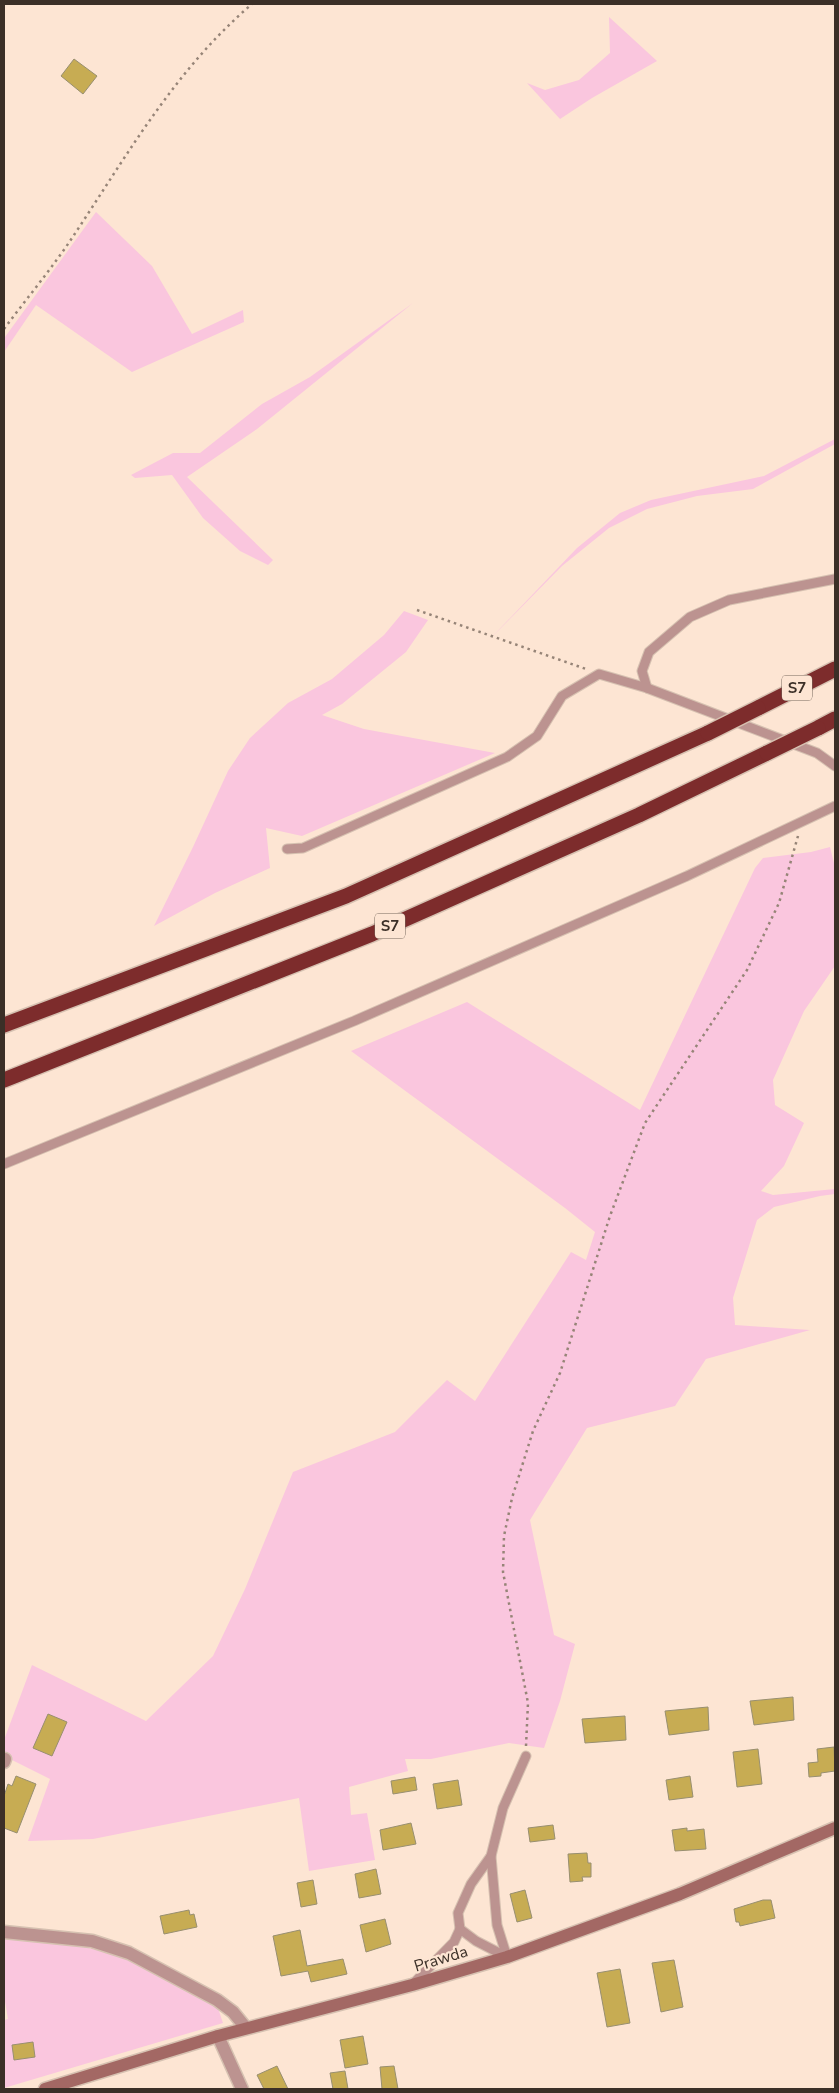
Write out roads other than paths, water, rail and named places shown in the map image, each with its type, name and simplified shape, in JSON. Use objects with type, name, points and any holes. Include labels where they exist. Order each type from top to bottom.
[{"type":"highway","name":"S7","points":[[4,1025],[346,896],[708,733],[835,669]]},
{"type":"highway","name":"S7","points":[[4,1080],[372,934],[639,815],[835,719]]},
{"type":"street","name":"Prawda","points":[[45,2089],[218,2036],[412,1985],[506,1957],[680,1894],[835,1828]]},
{"type":"street","points":[[4,1932],[92,1941],[129,1952],[217,2000],[234,2012],[246,2028]]},
{"type":"street","points":[[218,2036],[242,2089]]},
{"type":"lane","points":[[647,688],[642,671],[649,652],[690,617],[729,600],[835,579]]},
{"type":"lane","points":[[287,849],[302,848],[507,757],[537,736],[562,696],[599,674],[647,688],[817,753],[835,766]]},
{"type":"lane","points":[[4,1164],[354,1021],[687,876],[835,806]]},
{"type":"lane","points":[[506,1957],[497,1925],[491,1856],[503,1808],[526,1756]]},
{"type":"lane","points":[[412,1985],[454,1942],[460,1929],[458,1913],[471,1884],[491,1856]]},
{"type":"lane","points":[[460,1929],[476,1941],[506,1957]]}]
